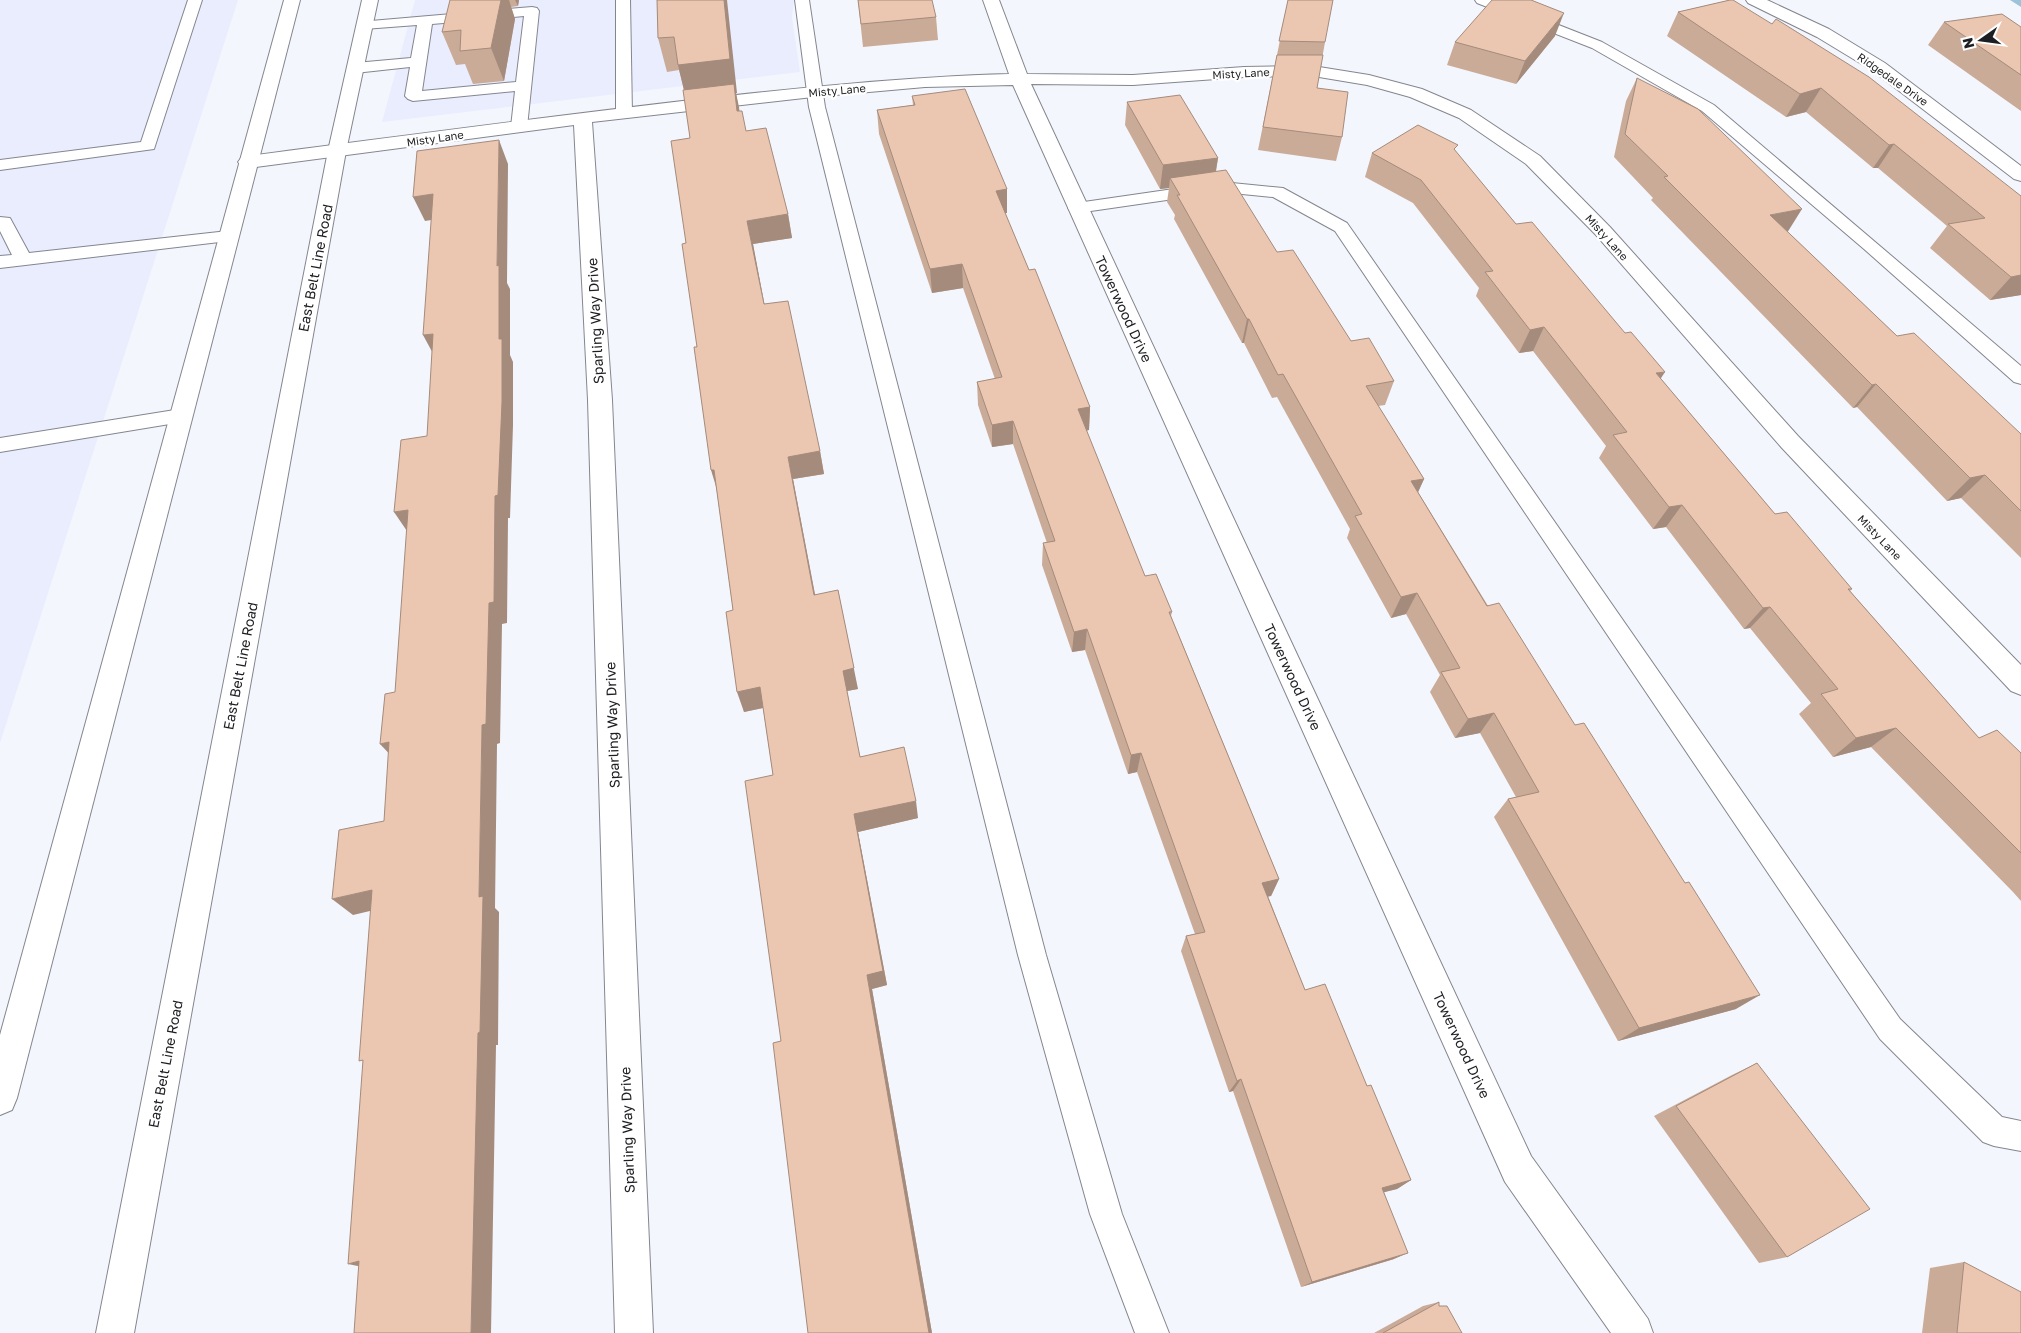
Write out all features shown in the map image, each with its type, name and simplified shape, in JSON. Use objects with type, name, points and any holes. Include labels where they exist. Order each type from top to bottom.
[{"type":"street","points":[[0,1098],[292,0]]},
{"type":"street","name":"East Belt Line Road","points":[[114,1333],[337,151],[370,0]]},
{"type":"street","name":"Towerwood Drive","points":[[991,0],[1020,79],[1077,208],[1518,1169],[1634,1333]]},
{"type":"street","name":"Ridgedale Drive","points":[[1754,0],[1823,33],[1879,67],[2021,175]]},
{"type":"street","name":"Misty Lane","points":[[248,162],[583,118],[813,92],[925,82],[1020,79],[1133,80],[1244,72],[1313,71],[1369,80],[1416,93],[1465,114],[1533,160],[1604,231],[1790,442],[2021,684]]},
{"type":"street","name":"Sparling Way Drive","points":[[583,118],[600,400],[634,1333]]},
{"type":"lane","points":[[0,165],[148,146],[194,0]]},
{"type":"lane","points":[[623,0],[624,114]]},
{"type":"lane","points":[[802,0],[813,92],[1032,954],[1106,1214],[1152,1333]]},
{"type":"lane","points":[[1482,0],[1597,45],[1708,108],[1870,245],[2021,377]]},
{"type":"lane","points":[[364,26],[532,11],[519,127]]},
{"type":"lane","points":[[425,20],[413,96],[524,86]]},
{"type":"lane","points":[[355,68],[418,62]]},
{"type":"lane","points":[[1077,208],[1222,187],[1277,192],[1341,227],[1890,1030],[1994,1131],[2021,1136]]},
{"type":"lane","points":[[0,222],[4,222],[24,260]]},
{"type":"lane","points":[[0,262],[228,236]]},
{"type":"lane","points":[[0,445],[181,416]]},
{"type":"shaded area","points":[[0,0],[238,0],[0,743]]},
{"type":"shaded area","points":[[415,0],[794,0],[792,17],[800,72],[382,122]]},
{"type":"building","points":[[450,0],[501,0],[491,48],[460,51],[461,30],[442,32]]},
{"type":"building","points":[[657,0],[724,0],[730,59],[678,65],[674,37],[658,38]]},
{"type":"building","points":[[858,0],[932,0],[936,17],[861,24]]},
{"type":"building","points":[[1288,0],[1333,0],[1325,42],[1279,41]]},
{"type":"building","points":[[1492,0],[1531,0],[1564,13],[1525,61],[1455,42]]},
{"type":"building","points":[[1730,0],[1772,24],[1776,19],[1869,77],[2021,196],[2021,275],[2011,277],[1948,224],[1985,218],[1894,144],[1889,145],[1821,88],[1800,94],[1678,12]]},
{"type":"building","points":[[2002,14],[2021,27],[2021,75],[1944,22]]},
{"type":"building","points":[[1277,55],[1323,55],[1317,88],[1348,92],[1342,137],[1263,127]]},
{"type":"building","points":[[1637,78],[1698,109],[1802,209],[1770,215],[1897,336],[1914,333],[2021,434],[2021,511],[1985,475],[1970,478],[1876,384],[1872,385],[1664,177],[1668,176],[1625,134]]},
{"type":"building","points":[[734,84],[737,111],[742,111],[746,131],[766,128],[788,214],[747,221],[764,304],[788,301],[820,451],[788,457],[814,595],[838,590],[854,668],[843,671],[860,757],[904,747],[916,801],[854,814],[883,971],[867,975],[929,1333],[808,1333],[773,1043],[781,1041],[745,781],[773,775],[760,687],[737,692],[726,612],[733,610],[714,470],[711,470],[694,347],[697,347],[682,244],[686,243],[671,141],[690,138],[683,90]]},
{"type":"building","points":[[965,89],[1007,189],[996,191],[1029,270],[1035,269],[1090,407],[1078,409],[1145,576],[1156,574],[1172,612],[1169,612],[1279,879],[1262,883],[1305,990],[1325,984],[1367,1086],[1371,1085],[1411,1180],[1382,1188],[1408,1253],[1312,1282],[1241,1079],[1237,1081],[1186,936],[1205,932],[1141,753],[1131,755],[1087,629],[1074,632],[1043,543],[1055,541],[1013,421],[992,425],[977,382],[1002,377],[962,264],[930,269],[877,110],[915,105],[912,96]]},
{"type":"building","points":[[1180,95],[1218,158],[1163,165],[1127,102]]},
{"type":"building","points":[[1418,125],[1458,145],[1454,149],[1516,224],[1532,222],[1625,333],[1631,332],[1665,372],[1656,373],[1775,514],[1787,512],[1852,589],[1848,589],[1979,738],[1997,730],[2021,753],[2021,853],[1896,728],[1856,738],[1821,694],[1838,689],[1770,607],[1763,608],[1682,505],[1669,507],[1613,435],[1627,432],[1544,327],[1530,330],[1485,272],[1493,271],[1421,180],[1372,153]]},
{"type":"building","points":[[499,140],[497,266],[499,265],[499,339],[502,339],[502,402],[498,495],[495,496],[494,602],[489,603],[486,724],[482,725],[479,897],[483,896],[471,1333],[354,1333],[359,1261],[348,1264],[363,1060],[359,1061],[372,890],[332,899],[339,830],[384,821],[389,742],[380,744],[385,694],[395,692],[408,510],[394,512],[401,440],[427,436],[433,334],[423,335],[433,194],[413,197],[417,151]]},
{"type":"building","points":[[1226,170],[1277,252],[1293,250],[1351,341],[1369,338],[1394,381],[1366,386],[1424,479],[1411,481],[1487,606],[1499,603],[1575,725],[1584,723],[1685,883],[1689,882],[1760,995],[1639,1028],[1508,799],[1539,792],[1494,713],[1468,719],[1441,672],[1460,668],[1417,593],[1401,597],[1355,516],[1362,514],[1283,374],[1278,375],[1249,319],[1247,319],[1177,195],[1180,195],[1170,178]]},
{"type":"building","points":[[1757,1063],[1870,1209],[1787,1257],[1676,1106]]},
{"type":"building","points":[[1964,1262],[2021,1292],[2021,1333],[1957,1333]]},
{"type":"building","points":[[1439,1302],[1439,1306],[1447,1306],[1462,1333],[1383,1333]]},
{"type":"waterway","points":[[2014,0],[2021,4]]}]
